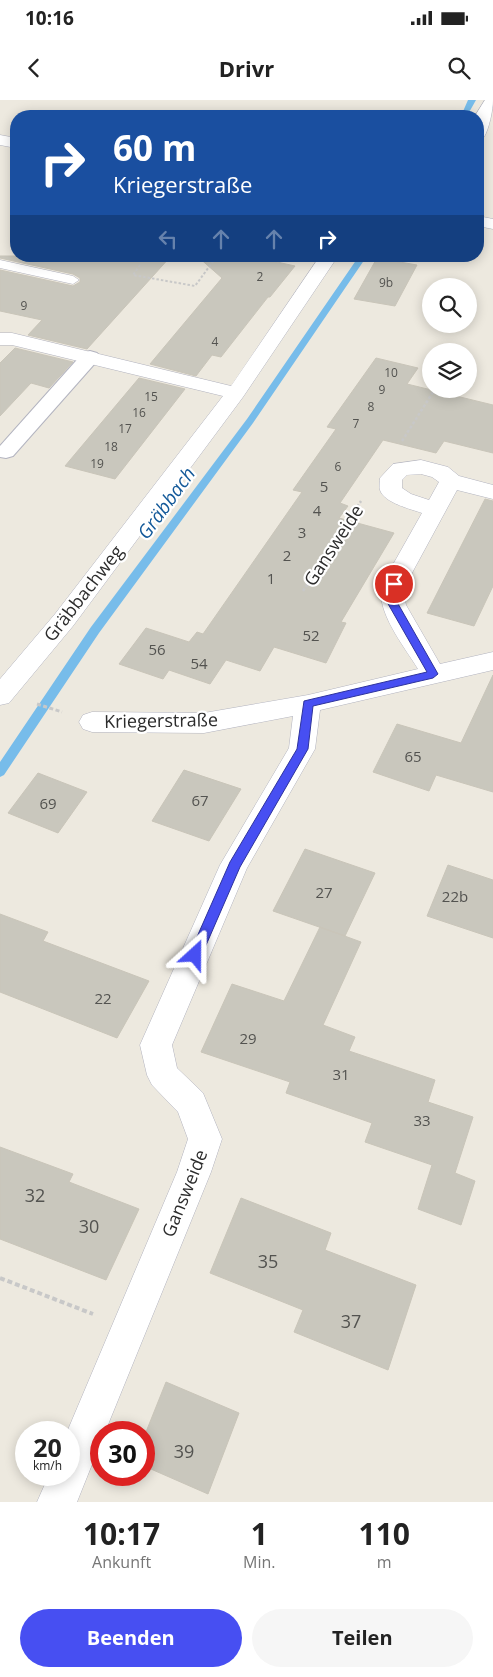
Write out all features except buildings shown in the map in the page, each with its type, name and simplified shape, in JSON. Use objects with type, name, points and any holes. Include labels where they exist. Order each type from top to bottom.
[{"type":"street","points":[[484,123],[493,100]]},
{"type":"street","name":"Gräbbachweg","points":[[1,695],[64,620],[236,392],[325,262]]},
{"type":"street","points":[[0,339],[12,339],[236,392]]},
{"type":"street","points":[[6,452],[90,357]]},
{"type":"street","points":[[435,509],[403,499],[391,490],[391,478],[401,469],[421,467],[440,472],[451,481],[493,492]]},
{"type":"street","points":[[433,674],[397,613],[392,602],[392,593],[394,584],[451,481]]},
{"type":"street","name":"Kriegerstraße","points":[[92,722],[204,723],[308,704],[493,661]]},
{"type":"street","name":"Gansweide","points":[[80,1448],[194,1172],[205,1139],[191,1103],[163,1075],[156,1045],[234,865],[302,749],[308,704]]},
{"type":"street","name":"Gansweide","points":[[58,1502],[65,1486]]},
{"type":"lane","points":[[0,264],[73,280]]},
{"type":"path","points":[[140,265],[133,275],[195,286],[213,262]]},
{"type":"path","points":[[401,469],[401,443],[429,398]]},
{"type":"path","name":"Gansweide","points":[[303,591],[367,493],[391,490]]},
{"type":"path","points":[[1,695],[92,722]]},
{"type":"path","points":[[0,1278],[128,1328]]},
{"type":"waterway","name":"Gräbbach","points":[[467,110],[472,100]]},
{"type":"waterway","name":"Gräbbach","points":[[0,772],[95,630],[250,421],[359,262]]},
{"type":"route","points":[[195,955],[234,865],[302,749],[308,704],[433,674],[392,602],[394,584]]}]
